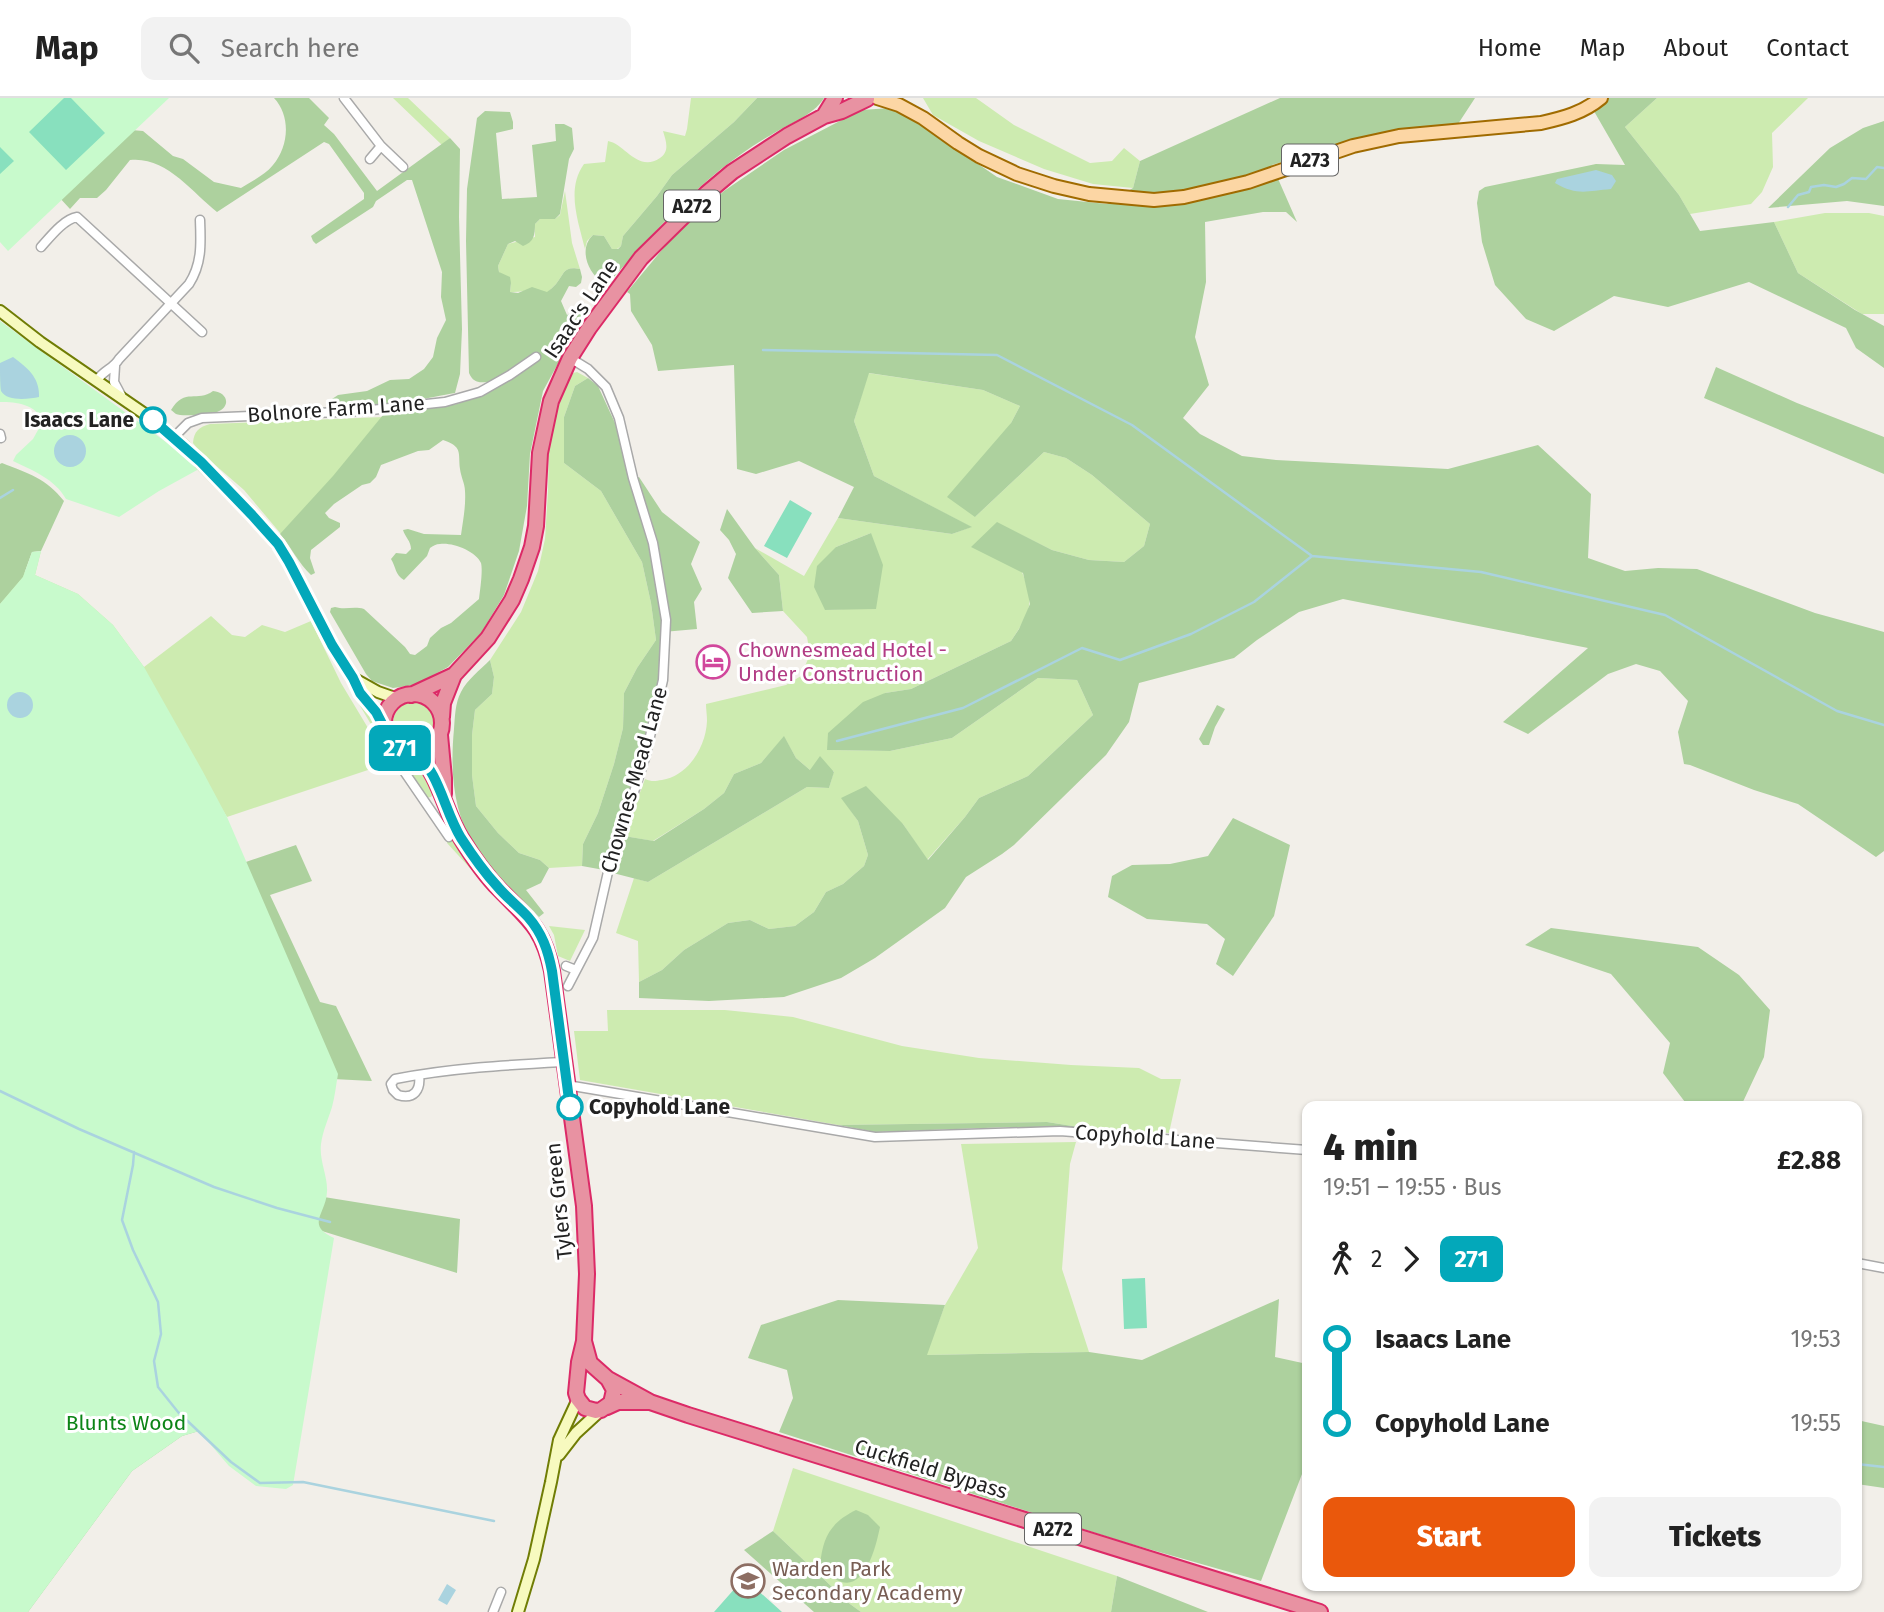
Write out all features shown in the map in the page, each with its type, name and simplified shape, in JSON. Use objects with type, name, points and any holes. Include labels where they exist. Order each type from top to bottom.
[{"type":"highway","name":"Isaac's Lane","points":[[824,116],[835,98]]},
{"type":"highway","name":"Isaac's Lane","points":[[442,717],[443,703],[454,675],[488,638],[522,579],[536,526],[540,453],[551,401],[570,358],[611,298],[641,258],[706,192],[757,154],[824,116],[871,98]]},
{"type":"highway","name":"Isaac's Lane","points":[[405,697],[454,675]]},
{"type":"highway","points":[[419,695],[433,703],[442,717],[440,735],[430,747],[415,752],[399,748],[392,743],[385,728],[387,711],[405,697],[419,695]]},
{"type":"highway","name":"Tylers Green","points":[[440,735],[443,799]]},
{"type":"highway","name":"Tylers Green","points":[[415,752],[428,765],[459,834],[476,860],[496,886],[528,917],[544,943],[552,971],[584,1206],[587,1274],[584,1341],[579,1362],[577,1393]]},
{"type":"highway","name":"Tylers Green","points":[[584,1341],[590,1363],[606,1377]]},
{"type":"highway","points":[[590,1374],[606,1377],[614,1390],[614,1397],[604,1409],[596,1412],[585,1408],[577,1393],[585,1377],[590,1374]]},
{"type":"highway","name":"Cuckfield Bypass","points":[[606,1377],[650,1402],[712,1423],[1320,1612]]},
{"type":"highway","name":"Cuckfield Bypass","points":[[604,1409],[618,1402],[650,1402]]},
{"type":"main road","name":"Isaac's Lane","points":[[871,98],[899,105],[923,118],[958,144],[1017,174],[1089,194],[1154,200],[1184,197],[1248,182],[1353,146],[1399,136],[1558,120],[1591,106],[1601,98]]},
{"type":"main road","name":"Isaac's Lane","points":[[909,98],[923,118]]},
{"type":"main road","points":[[0,311],[174,437],[237,499],[278,544],[332,645],[360,693],[385,728]]},
{"type":"main road","points":[[353,678],[378,692],[405,697]]},
{"type":"main road","name":"Tylers Green","points":[[518,1612],[541,1529],[558,1440],[577,1393]]},
{"type":"main road","name":"Tylers Green","points":[[555,1461],[576,1433],[604,1409]]},
{"type":"street","points":[[344,98],[381,146],[403,167]]},
{"type":"street","points":[[370,159],[381,146]]},
{"type":"street","points":[[41,247],[57,230],[72,218],[77,218],[202,332]]},
{"type":"street","points":[[127,401],[115,387],[115,366],[189,284],[199,265],[200,220]]},
{"type":"street","name":"Bolnore Farm Lane","points":[[174,437],[188,423],[202,418],[362,411],[445,402],[480,392],[536,357]]},
{"type":"street","name":"Chownes Mead Lane","points":[[568,986],[593,938],[608,872],[645,758],[663,680],[667,620],[653,543],[633,478],[619,418],[606,387],[588,369],[570,358]]},
{"type":"street","points":[[97,380],[103,372],[115,366]]},
{"type":"street","points":[[399,764],[449,836]]},
{"type":"street","points":[[426,804],[443,799]]},
{"type":"street","points":[[566,966],[576,970]]},
{"type":"street","points":[[419,1075],[484,1067],[564,1062]]},
{"type":"street","name":"Copyhold Lane","points":[[567,1084],[875,1137],[1060,1130],[1302,1150]]},
{"type":"street","points":[[1862,1264],[1884,1269]]},
{"type":"street","points":[[493,1612],[501,1592]]},
{"type":"green space","points":[[0,98],[169,98],[8,251],[0,242]]},
{"type":"green space","points":[[64,98],[71,98],[105,133],[66,170],[29,132]]},
{"type":"green space","points":[[274,98],[309,98],[329,118],[324,125],[334,134],[377,191],[450,138],[460,149],[462,329],[460,374],[455,393],[354,408],[328,405],[329,401],[338,395],[367,391],[390,380],[409,379],[424,369],[433,357],[437,338],[446,320],[441,297],[442,272],[412,180],[407,180],[376,201],[373,207],[316,244],[311,236],[364,199],[364,193],[329,144],[324,142],[217,212],[167,169],[143,160],[130,160],[97,198],[80,198],[70,209],[58,196],[131,130],[143,131],[173,156],[183,159],[214,182],[241,188],[270,169],[282,149],[285,122]]},
{"type":"green space","points":[[393,98],[408,98],[450,138],[442,145]]},
{"type":"green space","points":[[691,98],[757,98],[734,122],[672,175],[623,236],[621,246],[612,249],[604,236],[593,235],[587,241],[585,249],[575,205],[576,184],[584,164],[605,162],[608,141],[638,160],[652,162],[660,158],[666,149],[663,131],[685,136]]},
{"type":"green space","points":[[757,98],[824,98],[807,115],[751,147],[721,169],[691,195],[610,281],[603,283],[598,279],[589,267],[586,254],[586,247],[593,235],[604,236],[612,249],[618,249],[623,236],[672,175],[734,122]]},
{"type":"green space","points":[[923,98],[976,98],[1014,125],[1090,163],[1112,161],[1124,148],[1140,161],[1133,188],[1093,184],[1044,169],[979,141],[933,115]]},
{"type":"green space","points":[[1280,98],[1475,98],[1458,124],[1354,139],[1272,165],[1297,222],[1286,212],[1263,212],[1205,222],[1206,282],[1195,337],[1209,385],[1183,418],[1200,434],[1242,456],[1276,460],[1448,469],[1538,445],[1591,494],[1588,558],[1625,571],[1697,569],[1815,613],[1884,632],[1884,851],[1876,857],[1798,804],[1684,764],[1678,732],[1688,701],[1660,671],[1636,664],[1608,674],[1528,734],[1503,722],[1588,648],[1343,599],[1299,612],[1234,658],[1139,683],[1129,722],[1106,755],[1014,845],[966,877],[945,908],[875,958],[841,978],[784,997],[709,1001],[639,998],[639,982],[662,970],[684,950],[728,923],[750,920],[769,929],[795,926],[814,912],[826,892],[843,884],[864,866],[868,855],[858,821],[841,798],[866,786],[903,824],[928,860],[979,798],[1028,776],[1093,715],[1077,680],[1038,678],[952,738],[890,751],[827,750],[828,733],[863,702],[885,693],[911,689],[1011,641],[1030,604],[1023,573],[971,547],[997,522],[1052,550],[1089,560],[1124,562],[1144,546],[1150,524],[1092,475],[1066,458],[1044,452],[975,517],[947,497],[1011,423],[1020,406],[983,390],[869,373],[854,421],[874,476],[972,527],[952,534],[838,518],[854,487],[799,461],[756,474],[737,469],[734,365],[658,371],[652,345],[631,311],[630,294],[627,292],[688,222],[724,191],[784,150],[861,110],[891,108],[914,120],[997,177],[1058,199],[1107,204],[1133,188],[1140,161]]},
{"type":"green space","points":[[1597,98],[1657,98],[1625,127],[1679,195],[1700,231],[1774,222],[1798,273],[1884,326],[1884,368],[1856,348],[1846,328],[1749,282],[1668,307],[1614,296],[1554,331],[1526,319],[1495,285],[1482,242],[1477,203],[1479,191],[1485,187],[1596,164],[1625,165],[1591,106]]},
{"type":"green space","points":[[1657,98],[1808,98],[1772,133],[1773,167],[1762,192],[1751,204],[1690,214],[1679,195],[1625,127]]},
{"type":"green space","points":[[485,111],[510,112],[513,122],[513,129],[496,133],[502,199],[537,197],[532,145],[556,141],[555,124],[572,128],[574,149],[569,159],[560,214],[555,219],[540,219],[535,224],[533,238],[527,244],[523,246],[515,241],[508,244],[498,266],[499,272],[510,277],[510,292],[518,293],[532,287],[547,292],[567,270],[580,269],[581,283],[576,287],[569,286],[561,301],[567,315],[586,306],[587,311],[574,322],[577,329],[543,391],[530,454],[527,506],[519,551],[504,595],[481,633],[448,667],[415,685],[393,688],[372,681],[366,674],[330,612],[331,608],[364,609],[410,654],[415,655],[427,646],[430,638],[441,628],[479,599],[481,563],[463,548],[451,544],[433,546],[404,580],[397,573],[391,559],[396,553],[406,554],[411,549],[403,530],[424,534],[461,535],[465,491],[457,448],[443,440],[429,450],[418,451],[381,465],[370,483],[362,485],[334,504],[325,513],[340,523],[340,527],[311,550],[310,558],[315,573],[311,575],[280,534],[333,476],[383,415],[457,404],[490,391],[487,382],[476,381],[469,373],[466,241],[467,189],[477,118]]},
{"type":"green space","points":[[1884,121],[1884,206],[1847,201],[1768,208],[1830,148],[1863,128]]},
{"type":"green space","points":[[0,147],[14,161],[0,174]]},
{"type":"green space","points":[[565,191],[572,243],[580,269],[567,270],[547,293],[532,290],[510,292],[511,283],[499,272],[498,266],[508,244],[535,237],[535,224],[540,219],[555,219],[560,215]]},
{"type":"green space","points":[[1825,213],[1869,213],[1884,216],[1884,314],[1862,314],[1798,273],[1774,222]]},
{"type":"green space","points":[[0,321],[199,469],[119,517],[66,499],[56,486],[13,461],[33,439],[43,421],[40,415],[30,408],[0,402]]},
{"type":"green space","points":[[1716,367],[1884,437],[1884,474],[1704,398]]},
{"type":"green space","points":[[577,372],[588,378],[575,386],[564,417],[564,463],[601,491],[642,562],[656,640],[624,693],[623,728],[598,813],[583,844],[582,866],[549,868],[540,860],[519,853],[476,806],[472,775],[472,735],[475,710],[492,694],[494,677],[490,660],[521,612],[538,571],[545,539],[549,445],[559,403],[570,374]]},
{"type":"green space","points":[[868,373],[983,390],[1020,406],[975,517],[1044,452],[1066,458],[1092,475],[1150,524],[1144,546],[1124,562],[1089,560],[1052,550],[997,523],[1018,563],[1029,597],[1026,615],[1011,641],[911,689],[885,693],[828,750],[890,751],[952,738],[1038,678],[1077,680],[1093,715],[1028,776],[979,798],[927,860],[903,824],[842,798],[858,821],[868,855],[864,866],[843,884],[826,892],[814,912],[795,926],[769,929],[750,920],[728,923],[684,950],[662,970],[639,982],[638,941],[616,933],[634,878],[648,882],[807,787],[829,788],[834,771],[810,770],[796,758],[784,737],[761,763],[734,774],[724,793],[704,809],[653,841],[624,836],[645,779],[655,781],[671,777],[680,773],[694,759],[706,731],[706,704],[786,685],[801,676],[810,654],[807,637],[783,611],[779,575],[755,548],[804,576],[838,518],[952,534],[971,527],[874,476],[854,421]],"holes":[[[871,533],[844,609],[825,610],[836,547]]]},
{"type":"green space","points":[[588,378],[598,386],[615,423],[630,482],[639,477],[662,512],[700,542],[691,564],[702,589],[694,602],[697,629],[663,632],[659,678],[640,756],[604,870],[582,866],[583,844],[598,813],[614,764],[623,728],[624,693],[656,640],[642,562],[601,491],[564,463],[564,417],[575,386]]},
{"type":"green space","points":[[213,391],[222,394],[226,400],[225,406],[217,412],[184,415],[171,410],[181,399],[202,396]]},
{"type":"green space","points":[[383,417],[334,477],[281,534],[244,490],[193,443],[198,430],[210,424]]},
{"type":"green space","points":[[0,464],[44,482],[64,501],[41,551],[32,552],[23,577],[0,604]]},
{"type":"green space","points":[[790,500],[812,513],[787,558],[764,546]]},
{"type":"green space","points":[[727,509],[755,548],[779,575],[783,611],[752,613],[728,578],[736,554],[720,530]]},
{"type":"green space","points":[[871,533],[883,565],[876,609],[825,610],[814,587],[817,566],[836,547]]},
{"type":"green space","points":[[41,551],[35,575],[78,594],[113,625],[144,667],[211,616],[232,635],[245,637],[262,625],[285,632],[311,621],[341,683],[389,763],[227,817],[219,804],[0,604]]},
{"type":"green space","name":"Blunts Wood","points":[[41,551],[35,575],[78,594],[113,625],[144,667],[227,817],[338,1074],[321,1144],[327,1192],[319,1218],[321,1228],[334,1238],[293,1485],[286,1489],[256,1486],[229,1466],[199,1431],[182,1436],[132,1471],[28,1612],[0,1612],[0,604],[23,577],[32,552]]},
{"type":"green space","points":[[490,660],[494,677],[492,694],[475,710],[472,735],[472,775],[476,806],[519,853],[540,860],[549,868],[541,883],[526,890],[544,913],[539,917],[505,886],[482,860],[462,822],[455,792],[453,745],[458,701],[467,683]]},
{"type":"green space","points":[[353,694],[370,714],[389,749],[419,764],[434,792],[431,797],[425,798],[399,760],[391,758]]},
{"type":"green space","points":[[414,702],[429,708],[435,723],[429,738],[414,744],[399,738],[393,723],[399,708]]},
{"type":"green space","points":[[1217,705],[1225,709],[1209,745],[1203,745],[1199,739]]},
{"type":"green space","points":[[784,736],[796,758],[810,770],[820,756],[834,772],[829,788],[807,787],[648,882],[613,873],[624,836],[654,841],[724,793],[734,774],[761,763]]},
{"type":"green space","points":[[436,813],[442,813],[490,890],[447,843],[448,839]]},
{"type":"green space","points":[[1233,818],[1290,845],[1274,916],[1233,976],[1216,964],[1225,939],[1207,924],[1147,919],[1108,897],[1112,876],[1132,865],[1170,864],[1208,856]]},
{"type":"green space","name":"Blunts Wood","points":[[296,845],[312,881],[270,895],[320,1002],[336,1006],[372,1081],[333,1079],[320,1133],[318,1161],[324,1197],[460,1219],[457,1273],[322,1231],[276,1222],[199,1431],[182,1436],[132,1471],[28,1612],[0,1612],[0,1406],[237,865]]},
{"type":"green space","points":[[549,926],[585,930],[570,961],[558,956],[554,935]]},
{"type":"green space","points":[[1551,928],[1698,947],[1739,975],[1770,1010],[1764,1057],[1743,1101],[1684,1101],[1663,1073],[1670,1043],[1611,974],[1525,945]]},
{"type":"green space","points":[[607,1010],[725,1010],[793,1017],[902,1046],[979,1058],[1139,1068],[1161,1079],[1181,1079],[1169,1133],[1079,1127],[1047,1122],[838,1125],[580,1080],[574,1031],[608,1031]]},
{"type":"green space","points":[[1047,1122],[1079,1127],[875,1132],[838,1125]]},
{"type":"green space","points":[[1076,1142],[1070,1164],[1062,1269],[1089,1352],[926,1355],[945,1305],[978,1248],[961,1144]]},
{"type":"green space","points":[[1145,1278],[1147,1328],[1124,1329],[1122,1279]]},
{"type":"green space","points":[[1279,1299],[1275,1357],[1302,1363],[1302,1474],[1261,1581],[1124,1542],[779,1432],[793,1398],[787,1370],[748,1358],[761,1325],[838,1300],[945,1305],[927,1355],[1089,1352],[1142,1360]]},
{"type":"green space","points":[[1862,1421],[1884,1426],[1884,1488],[1862,1485]]},
{"type":"green space","points":[[793,1468],[1117,1576],[1111,1612],[861,1612],[773,1531]]},
{"type":"green space","points":[[856,1510],[868,1515],[880,1527],[868,1566],[853,1581],[844,1582],[833,1577],[820,1565],[821,1555],[829,1532],[840,1520]]},
{"type":"green space","points":[[773,1531],[861,1612],[814,1612],[744,1550]]},
{"type":"green space","points":[[1117,1576],[1208,1612],[1111,1612]]},
{"type":"green space","points":[[744,1578],[782,1612],[714,1612]]},
{"type":"water","points":[[1596,170],[1612,175],[1616,181],[1611,189],[1576,191],[1555,183],[1557,179]]},
{"type":"water","points":[[13,357],[32,374],[39,397],[13,398],[1,391],[0,363]]},
{"type":"water","points":[[70,435],[82,439],[86,451],[82,463],[70,467],[58,463],[54,451],[58,439]]},
{"type":"water","points":[[20,692],[29,696],[33,705],[29,714],[20,718],[11,714],[7,705],[11,696]]},
{"type":"water","points":[[447,1584],[456,1590],[447,1605],[438,1600]]},
{"type":"waterway","points":[[1788,207],[1798,195],[1809,192],[1811,187],[1836,187],[1852,178],[1866,179],[1877,167],[1884,168]]},
{"type":"waterway","points":[[763,350],[997,355],[1132,425],[1312,556],[1481,572],[1665,615],[1837,711],[1884,725]]},
{"type":"waterway","points":[[0,498],[13,490]]},
{"type":"waterway","points":[[837,741],[963,708],[1082,648],[1120,660],[1191,634],[1254,602],[1312,556]]},
{"type":"waterway","points":[[0,1091],[79,1129],[214,1187],[330,1222]]},
{"type":"waterway","points":[[134,1152],[122,1220],[158,1302],[161,1334],[154,1361],[158,1387],[178,1412],[231,1462],[260,1483],[303,1482],[494,1521]]},
{"type":"waterway","points":[[1862,1465],[1884,1467]]},
{"type":"bus line","name":"271","points":[[153,420],[201,462],[278,544],[342,663],[360,693],[376,712],[392,743],[399,748],[415,752],[428,765],[452,820],[471,853],[496,886],[528,917],[541,935],[548,950],[552,971],[570,1107]]},
{"type":"place","name":"Isaacs Lane","points":[[153,420]]},
{"type":"place","name":"Chownesmead Hotel - Under Construction","points":[[713,662]]},
{"type":"place","name":"Copyhold Lane","points":[[570,1107]]},
{"type":"place","name":"Warden Park Secondary Academy","points":[[748,1581]]}]
